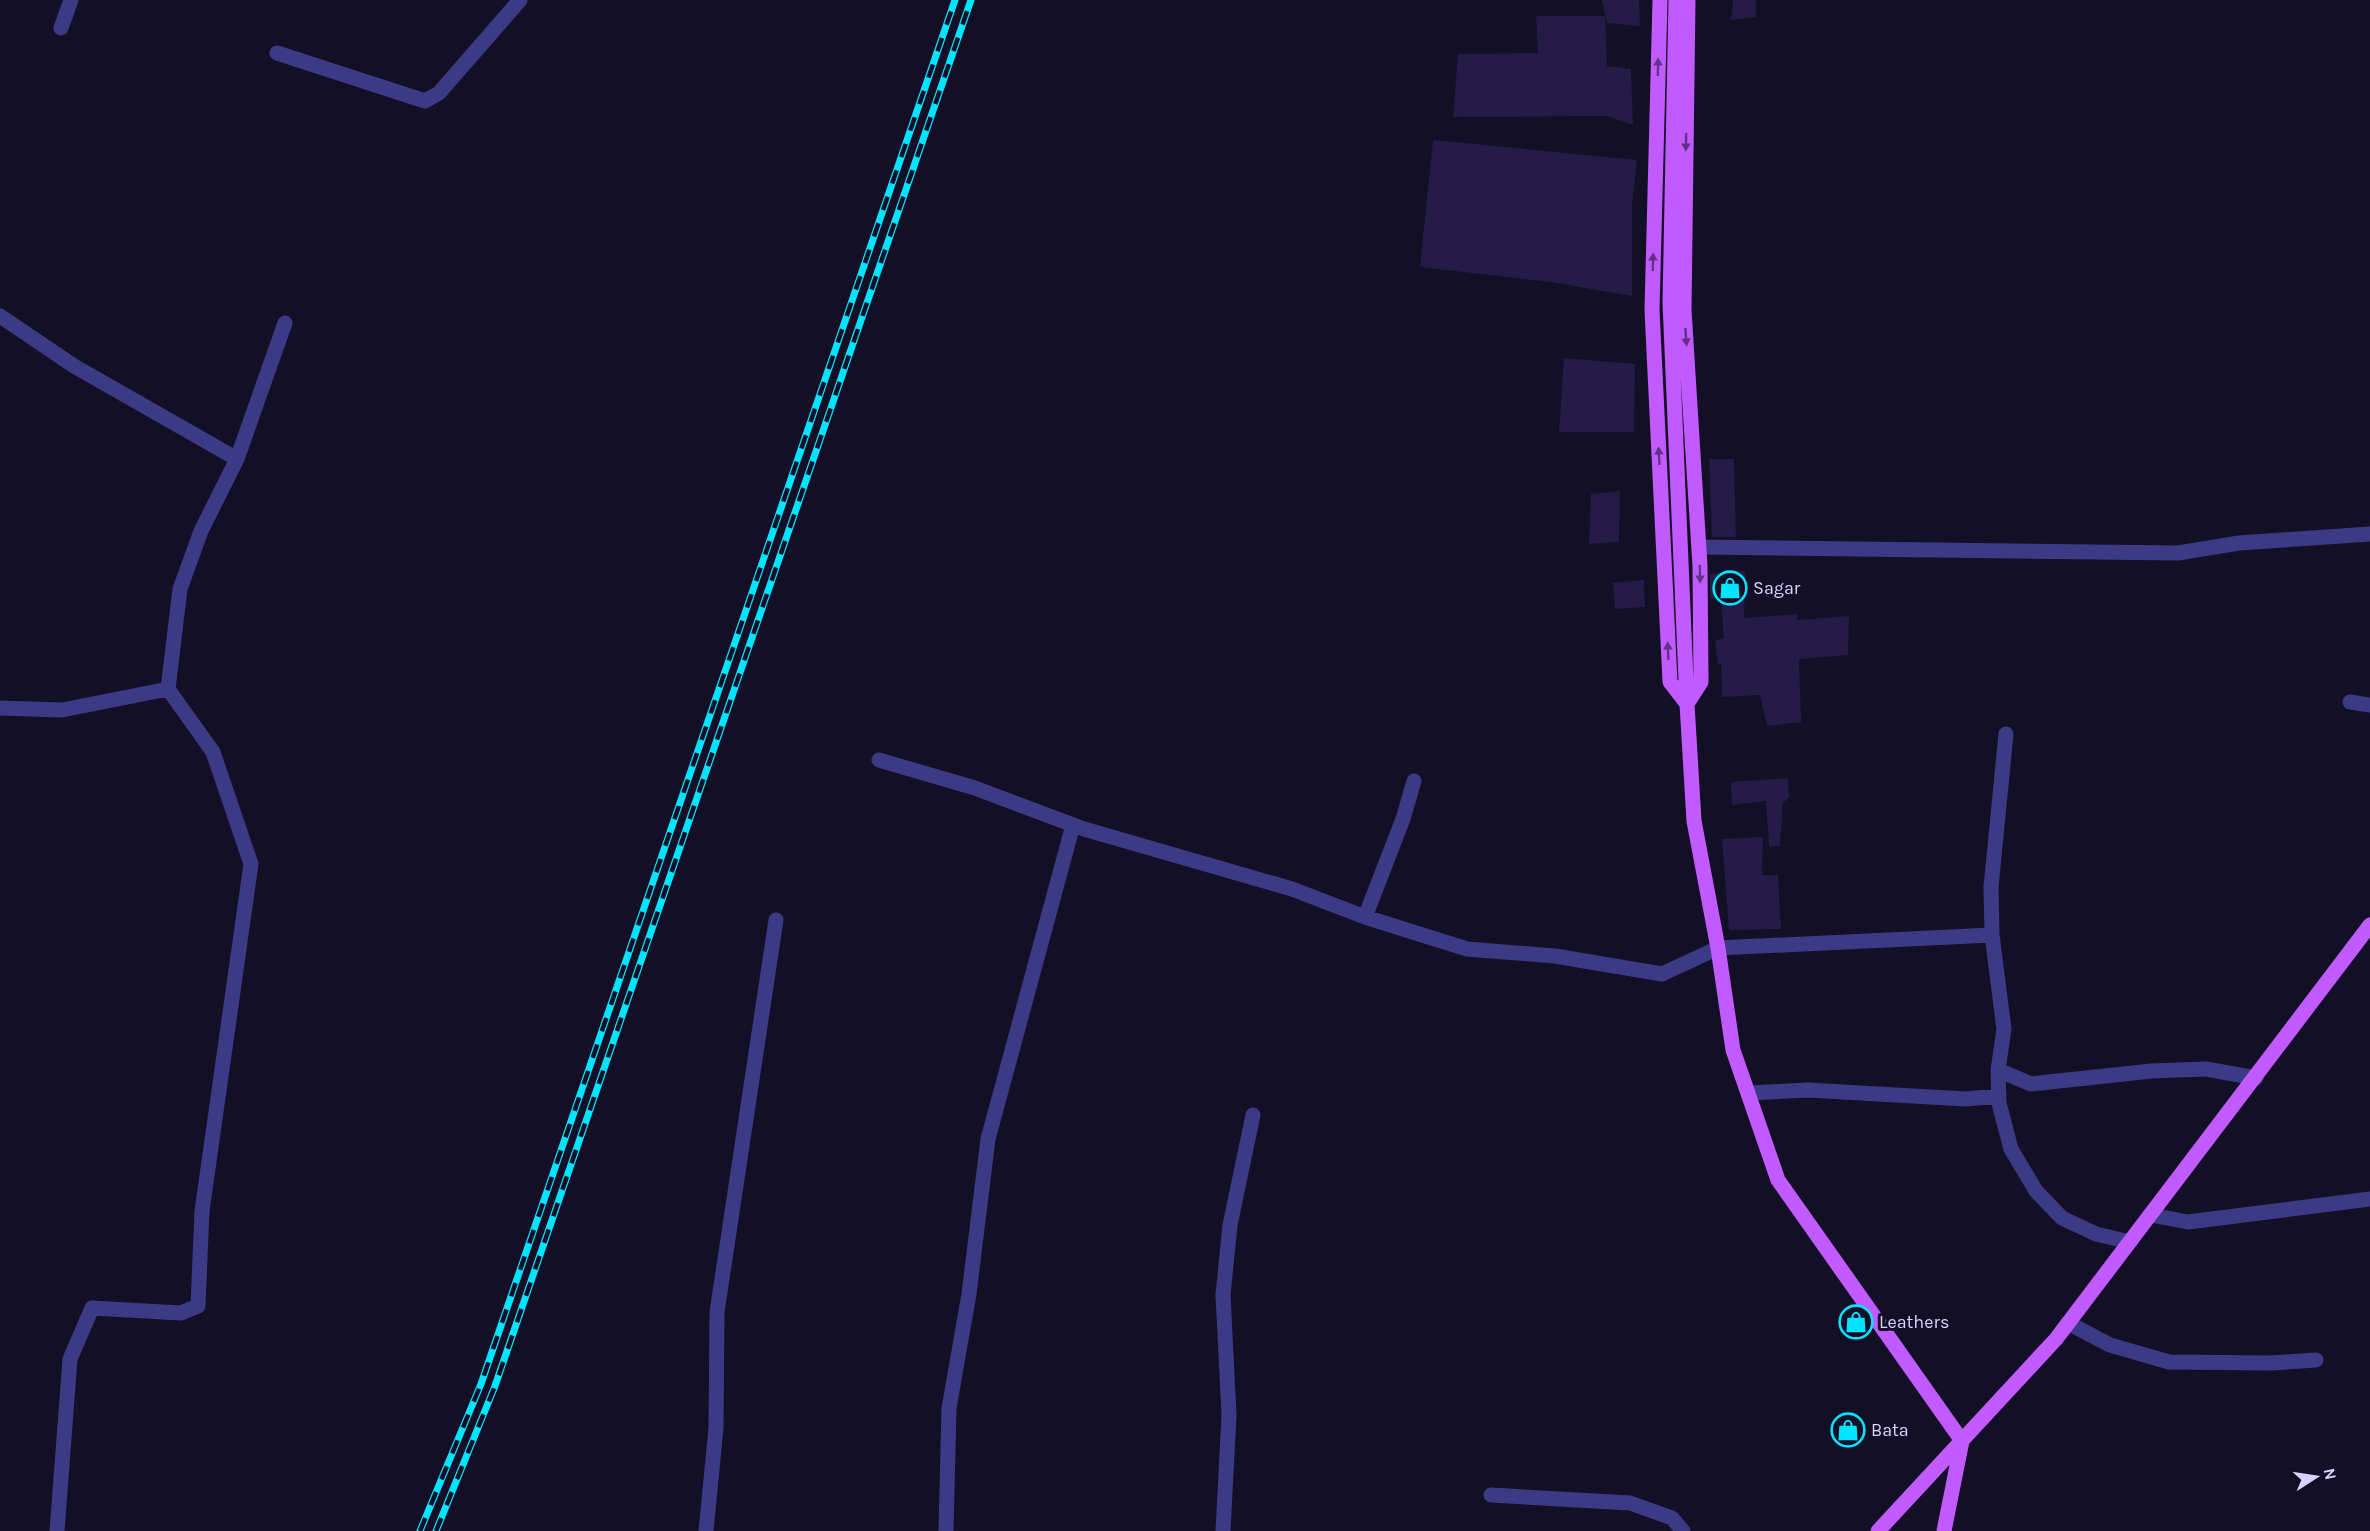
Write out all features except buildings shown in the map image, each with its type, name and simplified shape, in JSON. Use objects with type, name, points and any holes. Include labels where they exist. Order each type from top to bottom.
[{"type":"main road","points":[[1660,0],[1652,310],[1670,682],[1687,704]]},
{"type":"main road","points":[[1676,0],[1670,302],[1687,704],[1694,821],[1718,948],[1733,1050],[1778,1180],[1962,1442],[1944,1531]]},
{"type":"main road","points":[[1687,704],[1701,682],[1699,547],[1684,310],[1688,0]]},
{"type":"main road","points":[[1878,1531],[1962,1442],[2068,1323],[2256,1078],[2370,924]]},
{"type":"street","points":[[61,28],[71,0]]},
{"type":"street","points":[[277,53],[425,101],[439,93],[520,0]]},
{"type":"street","points":[[0,316],[74,366],[237,459]]},
{"type":"street","points":[[57,1531],[70,1359],[92,1308],[181,1313],[198,1306],[202,1211],[251,864],[213,752],[168,689],[180,589],[201,531],[237,459],[285,322]]},
{"type":"street","points":[[1699,547],[2178,552],[2249,542],[2370,534]]},
{"type":"street","points":[[0,708],[62,710],[168,689]]},
{"type":"street","points":[[2350,702],[2370,705]]},
{"type":"street","points":[[2006,734],[1991,887],[1992,935],[2004,1029],[1998,1070],[1999,1096],[2011,1149],[2036,1191],[2062,1218],[2096,1234],[2130,1242]]},
{"type":"street","points":[[879,760],[975,788],[1073,825],[1292,889],[1365,917],[1467,949],[1555,956],[1662,974],[1718,948],[1992,935]]},
{"type":"street","points":[[1365,917],[1403,819],[1414,781]]},
{"type":"street","points":[[946,1531],[949,1408],[969,1294],[988,1139],[1014,1040],[1046,934],[1073,825]]},
{"type":"street","points":[[706,1531],[716,1428],[717,1312],[776,920]]},
{"type":"street","points":[[1998,1070],[2031,1084],[2151,1071],[2206,1069],[2256,1078]]},
{"type":"street","points":[[1748,1093],[1808,1090],[1966,1099],[1999,1096]]},
{"type":"street","points":[[1223,1531],[1229,1415],[1223,1295],[1230,1225],[1253,1115]]},
{"type":"street","points":[[2151,1215],[2188,1222],[2370,1199]]},
{"type":"street","points":[[2068,1323],[2109,1345],[2169,1362],[2271,1363],[2316,1360]]},
{"type":"street","points":[[1491,1495],[1630,1503],[1672,1518],[1683,1531]]},
{"type":"railway","points":[[420,1531],[481,1384],[955,0]]},
{"type":"railway","points":[[436,1531],[495,1386],[971,0]]},
{"type":"place","name":"Sagar","points":[[1730,588]]},
{"type":"place","name":"Leathers","points":[[1856,1322]]},
{"type":"place","name":"Bata","points":[[1848,1430]]}]
